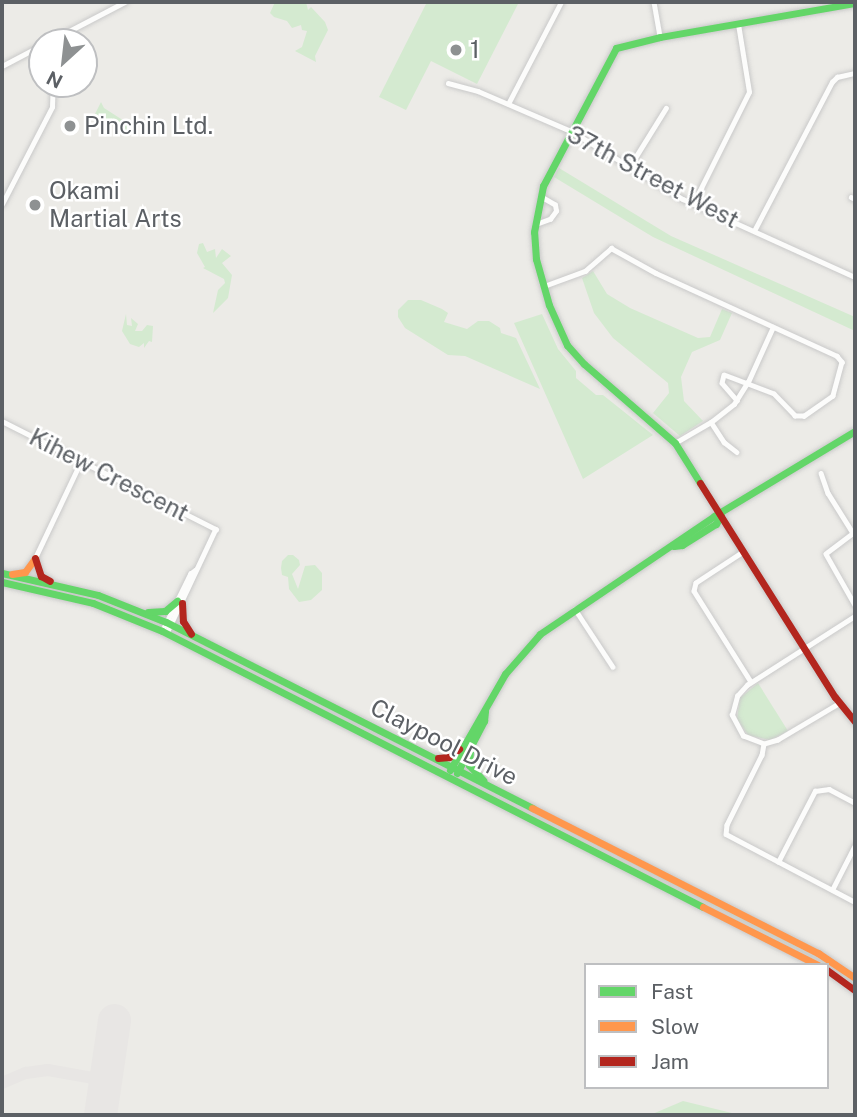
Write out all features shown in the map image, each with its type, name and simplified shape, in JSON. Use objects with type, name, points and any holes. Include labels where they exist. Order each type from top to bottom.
[{"type":"main road","points":[[855,3],[813,6],[738,24],[621,45],[612,51],[540,196],[535,224],[535,250],[544,286],[556,324],[575,354],[675,443],[839,703],[855,722]]},
{"type":"main road","points":[[451,776],[505,674],[524,649],[574,608],[674,546],[682,545],[716,524],[720,515],[855,431]]},
{"type":"main road","points":[[5,573],[25,572],[35,558]]},
{"type":"main road","points":[[35,558],[41,576],[57,585]]},
{"type":"main road","name":"Claypool Drive","points":[[5,573],[111,599],[169,623],[818,953],[855,978]]},
{"type":"main road","name":"Claypool Drive","points":[[2,582],[93,603],[165,632],[814,963]]},
{"type":"main road","points":[[145,612],[163,611],[179,602],[183,621],[192,635]]},
{"type":"main road","points":[[432,758],[450,757],[468,744]]},
{"type":"main road","points":[[468,744],[469,765],[491,787]]},
{"type":"main road","points":[[829,971],[855,990]]},
{"type":"street","points":[[75,28],[125,2]]},
{"type":"street","points":[[508,104],[561,2]]},
{"type":"street","points":[[654,2],[660,37]]},
{"type":"street","points":[[693,204],[749,92],[738,24]]},
{"type":"street","points":[[2,66],[28,53]]},
{"type":"street","points":[[754,231],[829,85],[837,77],[855,73]]},
{"type":"street","name":"37th Street West","points":[[448,83],[460,85],[571,131],[693,204],[855,277]]},
{"type":"street","points":[[2,204],[51,107],[52,98]]},
{"type":"street","points":[[630,166],[666,108]]},
{"type":"street","points":[[535,224],[550,219],[556,211],[555,205],[540,196]]},
{"type":"street","points":[[544,286],[585,271],[611,247],[656,274],[840,358],[835,393],[826,402],[798,417],[780,398],[748,382],[728,375],[722,377],[722,383],[737,400]]},
{"type":"street","points":[[675,443],[710,422],[737,400],[773,327]]},
{"type":"street","name":"Kihew Crescent","points":[[2,421],[216,529],[196,569],[196,577],[179,602]]},
{"type":"street","points":[[710,422],[724,442],[737,452]]},
{"type":"street","points":[[35,558],[81,461]]},
{"type":"street","points":[[821,473],[828,493],[854,533],[826,554],[855,605]]},
{"type":"street","points":[[744,552],[696,583],[694,592],[751,682]]},
{"type":"street","points":[[165,632],[179,602]]},
{"type":"street","points":[[574,608],[613,667]]},
{"type":"street","points":[[839,703],[778,740],[764,744],[743,736],[733,721],[734,702],[751,682],[855,616]]},
{"type":"street","points":[[764,744],[762,755],[725,830],[733,839],[855,902]]},
{"type":"street","points":[[778,862],[816,791],[829,789],[855,803]]},
{"type":"street","points":[[832,890],[855,845]]},
{"type":"green space","points":[[275,2],[306,2],[308,10],[311,7],[325,22],[328,30],[315,56],[316,62],[295,51],[302,47],[307,31],[302,30],[301,25],[292,28],[287,21],[274,17],[270,13]]},
{"type":"green space","points":[[427,2],[519,2],[477,84],[431,61],[406,110],[379,97]]},
{"type":"green space","points":[[101,102],[104,108],[132,126],[128,132],[93,118]]},
{"type":"green space","points":[[559,168],[671,236],[855,317],[855,331],[653,237],[554,177]]},
{"type":"green space","points":[[203,243],[207,252],[215,249],[216,258],[222,249],[231,256],[222,263],[232,275],[228,298],[213,313],[218,290],[225,283],[224,279],[203,268],[205,267],[197,253],[199,244]]},
{"type":"green space","points":[[593,271],[607,294],[630,308],[698,338],[710,337],[722,309],[732,313],[720,340],[692,352],[681,377],[684,401],[703,421],[680,436],[653,413],[669,393],[668,383],[613,338],[594,313],[582,278]]},
{"type":"green space","points":[[408,300],[421,300],[442,309],[448,313],[444,322],[467,329],[478,321],[489,321],[500,328],[501,333],[516,338],[540,389],[465,356],[448,355],[405,328],[398,317],[398,310]]},
{"type":"green space","points":[[126,314],[127,325],[132,326],[131,318],[138,324],[135,331],[142,331],[147,325],[153,326],[152,342],[149,341],[144,348],[144,343],[139,347],[130,344],[122,331]]},
{"type":"green space","points":[[542,314],[558,349],[576,371],[576,378],[596,395],[603,395],[653,435],[583,479],[514,323]]},
{"type":"green space","points":[[288,555],[299,560],[300,565],[292,574],[298,589],[305,566],[315,565],[322,573],[322,590],[311,600],[299,602],[289,589],[288,577],[282,575],[281,568],[282,561]]},
{"type":"green space","points":[[177,631],[411,750],[392,742]]},
{"type":"green space","points":[[758,683],[788,731],[770,740],[748,735],[737,719],[740,698]]},
{"type":"green space","points":[[465,778],[788,942],[825,963]]},
{"type":"green space","points":[[829,965],[855,983],[855,986],[829,966]]},
{"type":"green space","points":[[683,1101],[740,1115],[650,1115]]},
{"type":"taxiway","points":[[2,1083],[26,1073],[48,1070],[105,1080]]},
{"type":"runway","points":[[100,1115],[114,1020]]},
{"type":"traffic: fast","points":[[700,483],[675,443],[584,364],[567,345],[549,305],[536,259],[534,232],[543,186],[616,48],[660,37],[855,3]]},
{"type":"traffic: fast","points":[[450,770],[505,674],[540,634],[714,516],[855,431]]},
{"type":"traffic: fast","points":[[674,546],[682,545],[716,524],[721,515]]},
{"type":"traffic: fast","points":[[2,573],[98,595],[166,622],[532,808]]},
{"type":"traffic: fast","points":[[2,582],[93,603],[162,631],[703,907]]},
{"type":"traffic: fast","points":[[148,612],[165,611],[177,601]]},
{"type":"traffic: fast","points":[[457,773],[484,721],[485,711]]},
{"type":"traffic: fast","points":[[470,751],[469,765],[483,780]]},
{"type":"traffic: slow","points":[[12,574],[25,572],[35,558]]},
{"type":"traffic: slow","points":[[532,808],[818,953],[855,978]]},
{"type":"traffic: slow","points":[[703,907],[814,963]]},
{"type":"traffic: jam","points":[[700,483],[835,697],[855,722]]},
{"type":"traffic: jam","points":[[35,558],[41,576],[50,581]]},
{"type":"traffic: jam","points":[[182,603],[183,621],[191,634]]},
{"type":"traffic: jam","points":[[438,758],[449,757],[459,749]]},
{"type":"traffic: jam","points":[[829,971],[855,990]]},
{"type":"place","name":"1","points":[[456,50]]},
{"type":"place","name":"Pinchin Ltd.","points":[[70,126]]},
{"type":"place","name":"Okami Martial Arts","points":[[35,205]]}]
